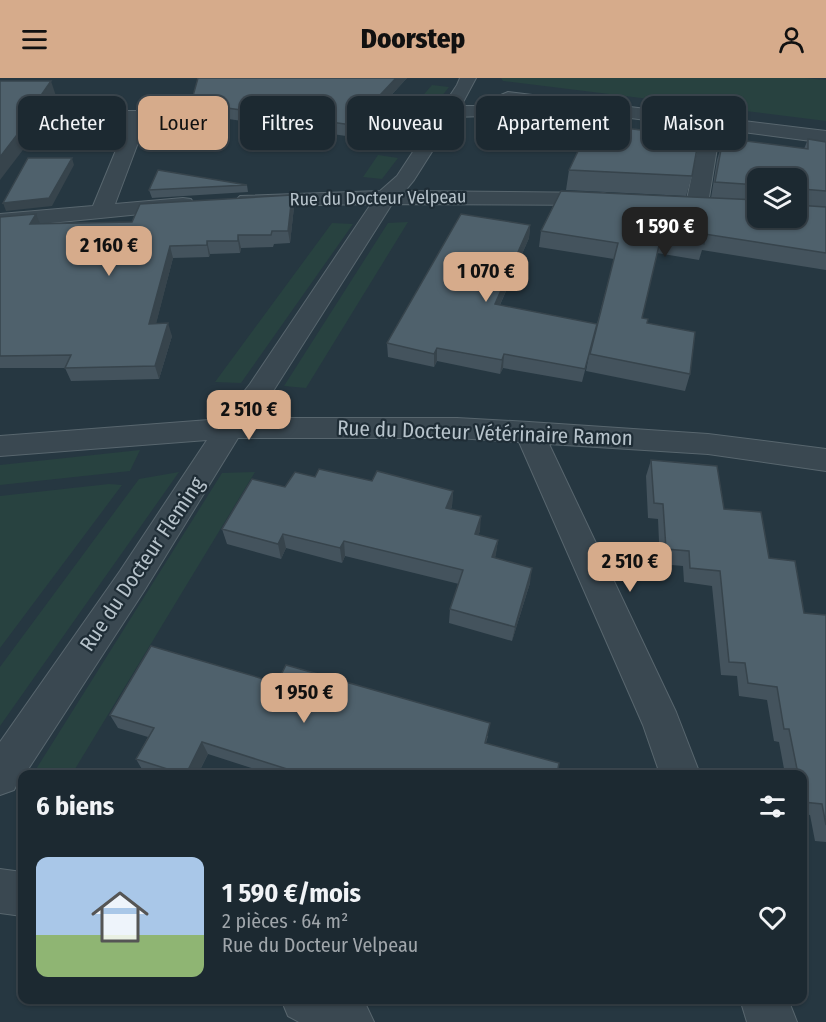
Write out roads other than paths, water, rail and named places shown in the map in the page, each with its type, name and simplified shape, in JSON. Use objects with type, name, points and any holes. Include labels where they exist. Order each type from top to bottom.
[{"type":"street","name":"Rue du Docteur Fleming","points":[[458,96],[467,81]]},
{"type":"street","points":[[464,112],[478,112],[508,97],[642,113]]},
{"type":"street","points":[[126,116],[139,116],[126,149]]},
{"type":"street","points":[[746,126],[826,137]]},
{"type":"street","points":[[102,210],[126,150]]},
{"type":"street","name":"Rue du Docteur Fleming","points":[[0,776],[132,581],[230,428],[260,390],[386,197],[404,180],[423,150]]},
{"type":"street","points":[[675,203],[707,204],[710,150]]},
{"type":"street","name":"Rue du Docteur Velpeau","points":[[229,201],[456,196],[620,200]]},
{"type":"street","points":[[0,221],[206,202]]},
{"type":"street","name":"Rue du Docteur Vétérinaire Ramon","points":[[0,446],[230,428],[457,428],[708,444],[826,460]]},
{"type":"street","points":[[529,432],[662,725],[679,770]]},
{"type":"street","points":[[0,891],[18,893]]},
{"type":"street","points":[[315,1004],[349,1022]]},
{"type":"street","points":[[766,1004],[772,1022]]}]
